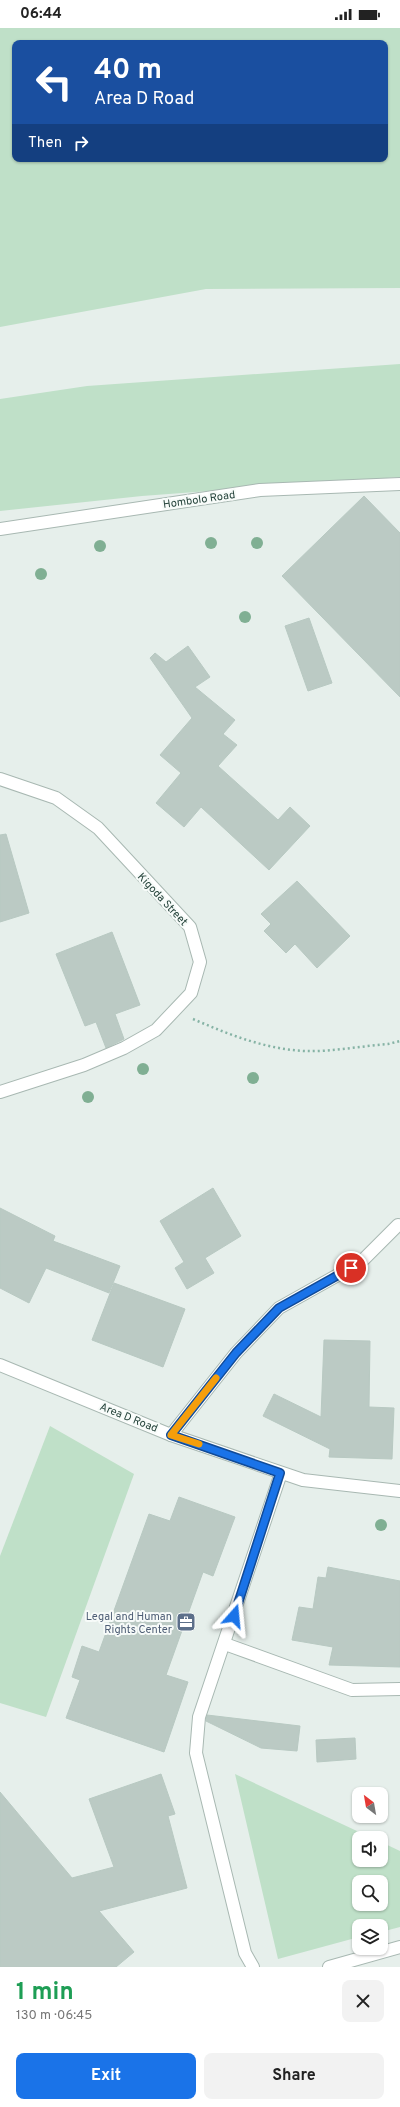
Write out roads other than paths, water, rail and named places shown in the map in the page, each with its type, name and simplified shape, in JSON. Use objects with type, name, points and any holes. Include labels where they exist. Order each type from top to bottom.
[{"type":"street","name":"Hombolo Road","points":[[0,529],[260,490],[400,484]]},
{"type":"street","name":"Kigoda Street","points":[[0,779],[56,798],[98,828],[190,927],[200,962],[191,993],[156,1030],[124,1048],[84,1065],[0,1092]]},
{"type":"street","points":[[171,1435],[236,1353],[279,1308],[361,1262],[398,1225]]},
{"type":"street","name":"Area D Road","points":[[0,1365],[171,1435],[280,1473],[303,1480],[400,1491]]},
{"type":"street","points":[[253,1967],[245,1953],[196,1753],[199,1717],[225,1644],[280,1473]]},
{"type":"street","points":[[225,1644],[352,1690],[400,1689]]},
{"type":"street","points":[[329,1967],[400,1947]]},
{"type":"place","name":"Legal and Human Rights Center","points":[[186,1622]]}]
